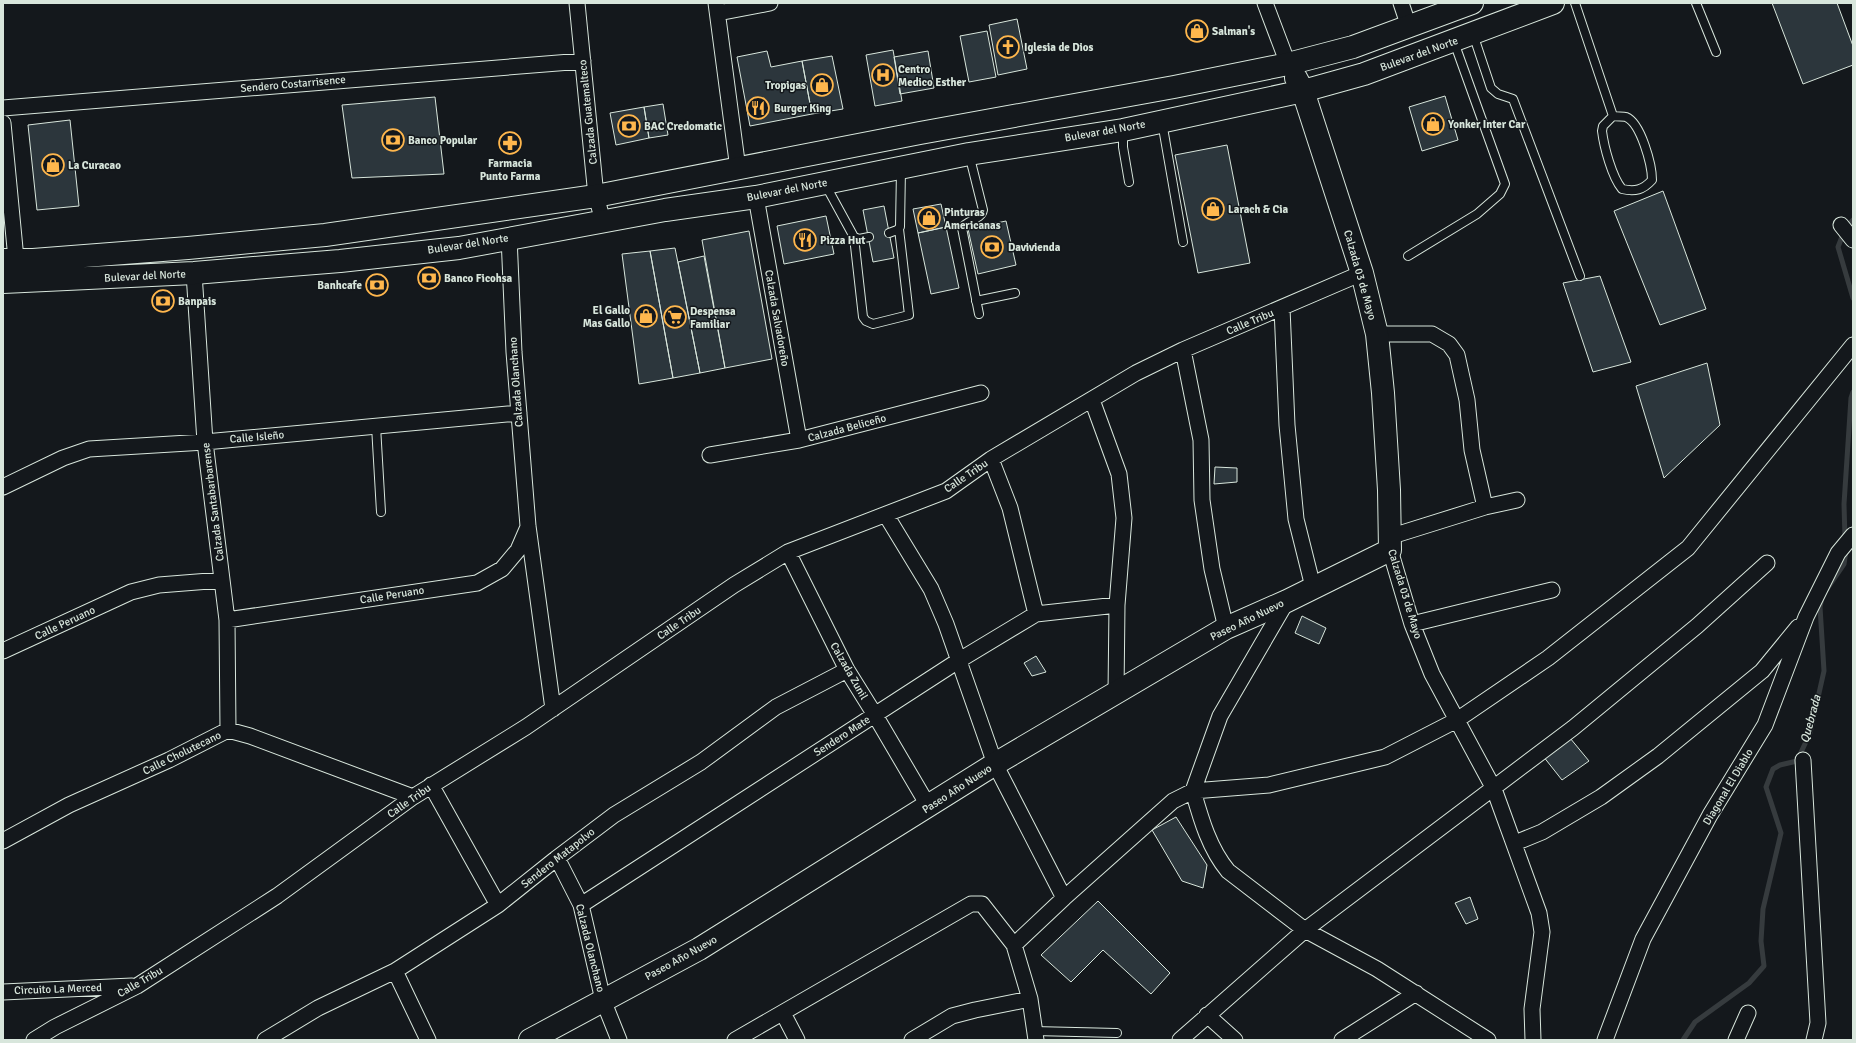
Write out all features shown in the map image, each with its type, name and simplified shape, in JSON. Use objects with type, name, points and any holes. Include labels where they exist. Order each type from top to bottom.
[{"type":"main road","points":[[9,260],[33,260],[188,248],[325,234],[596,196],[920,133],[1174,87],[1288,64],[1353,47],[1472,3]]},
{"type":"main road","name":"Bulevar del Norte","points":[[12,282],[194,273],[340,261],[458,248],[509,237],[756,197],[969,154],[1123,130],[1303,91],[1364,74],[1553,3]]},
{"type":"main road","name":"Calzada 03 de Mayo","points":[[1288,64],[1303,91],[1362,273],[1377,334],[1384,393],[1390,544]]},
{"type":"main road","name":"Paseo Año Nuevo","points":[[530,1040],[699,949],[929,807],[995,764],[1226,628],[1287,601],[1390,544]]},
{"type":"street","name":"Calzada Guatemalteco","points":[[577,3],[596,196],[603,221]]},
{"type":"street","points":[[738,169],[717,8],[770,3]]},
{"type":"street","points":[[1265,3],[1288,64]]},
{"type":"street","points":[[1401,3],[1409,27]]},
{"type":"street","name":"Sendero Costarrisence","points":[[3,108],[583,61]]},
{"type":"street","points":[[3,123],[9,260],[12,282]]},
{"type":"street","name":"Calzada Salvadoreño","points":[[756,197],[799,440]]},
{"type":"street","name":"Calzada Olanchano","points":[[509,237],[518,413],[528,526],[553,709]]},
{"type":"street","name":"Calzada Santabarbarense","points":[[194,273],[205,442],[227,620],[228,730]]},
{"type":"street","name":"Calle Tribu","points":[[34,1040],[55,1027],[137,986],[277,896],[413,797],[526,727],[734,585],[788,552],[886,515],[946,490],[991,459],[1136,373],[1183,350],[1362,273]]},
{"type":"street","points":[[1282,308],[1287,425],[1296,519],[1313,587]]},
{"type":"street","points":[[1377,334],[1432,334],[1449,344],[1457,355],[1467,400],[1472,450],[1485,507]]},
{"type":"street","points":[[1014,945],[1064,898],[1173,801],[1193,791],[1269,785],[1385,757],[1457,720],[1548,658],[1688,548],[1853,345]]},
{"type":"street","points":[[1183,350],[1201,440],[1202,500],[1212,569],[1226,628]]},
{"type":"street","name":"Calzada Beliceño","points":[[710,455],[799,440],[981,392]]},
{"type":"street","points":[[1092,400],[1119,474],[1124,518],[1117,605],[1116,693]]},
{"type":"street","name":"Calle Isleño","points":[[3,487],[63,458],[89,449],[205,442],[518,413]]},
{"type":"street","points":[[991,459],[1010,508],[1036,614]]},
{"type":"street","name":"Paseo Año Nuevo","points":[[1390,544],[1485,507],[1517,500]]},
{"type":"street","points":[[886,515],[930,589],[946,624],[958,662],[995,764],[1064,898]]},
{"type":"street","name":"Calle Peruano","points":[[227,620],[477,583],[502,569],[518,550],[528,526]]},
{"type":"street","name":"Diagonal El Diablo","points":[[1605,1040],[1643,939],[1710,815],[1765,725],[1806,617],[1838,553],[1853,535]]},
{"type":"street","name":"Calzada 03 de Mayo","points":[[1390,544],[1412,624],[1432,674],[1494,789],[1515,842],[1539,913],[1542,932],[1532,1009],[1533,1040]]},
{"type":"street","name":"Calzada Zunil","points":[[788,552],[847,670],[929,807]]},
{"type":"street","points":[[1180,1040],[1305,930],[1494,789],[1635,678],[1767,563]]},
{"type":"street","name":"Calle Peruano","points":[[3,651],[131,592],[159,585],[222,580]]},
{"type":"street","points":[[1412,624],[1552,590]]},
{"type":"street","points":[[1287,601],[1220,716],[1193,791],[1203,826],[1218,859],[1228,870],[1305,930],[1416,992],[1488,1040]]},
{"type":"street","name":"Sendero Mate","points":[[581,906],[875,715],[1036,614],[1117,605]]},
{"type":"street","points":[[1515,842],[1542,832],[1601,798],[1658,756],[1762,671],[1806,617]]},
{"type":"street","name":"Sendero Matapolvo","points":[[264,1040],[318,1008],[395,971],[498,905],[557,858],[614,816],[701,762],[776,707],[847,670]]},
{"type":"street","name":"Calle Cholutecano","points":[[3,841],[69,805],[170,760],[228,730],[250,736],[413,797]]},
{"type":"street","points":[[1803,760],[1818,1023],[1814,1040]]},
{"type":"street","points":[[431,785],[498,905]]},
{"type":"street","name":"Calzada Olanchano","points":[[557,858],[581,906],[603,1000],[619,1040]]},
{"type":"street","points":[[735,1040],[971,904],[982,904],[1014,945],[1030,999],[1035,1035]]},
{"type":"street","points":[[395,971],[428,1040]]},
{"type":"street","name":"Circuito La Merced","points":[[3,992],[137,986]]},
{"type":"street","points":[[1342,1040],[1416,992]]},
{"type":"street","points":[[918,1038],[952,1016],[1030,999]]},
{"type":"street","points":[[783,1013],[797,1040]]},
{"type":"street","points":[[1736,1040],[1748,1013]]},
{"type":"street","points":[[1207,1015],[1235,1040]]},
{"type":"lane","points":[[1575,3],[1613,116]]},
{"type":"lane","points":[[1696,3],[1716,52]]},
{"type":"lane","points":[[1408,256],[1477,214],[1500,194],[1505,184],[1463,37]]},
{"type":"lane","points":[[1463,37],[1491,88],[1498,94],[1513,99],[1580,276]]},
{"type":"lane","points":[[1613,116],[1626,117],[1633,123],[1644,144],[1652,169],[1652,180],[1647,186],[1638,190],[1622,189],[1618,184],[1610,161],[1602,131],[1603,126],[1613,116]]},
{"type":"lane","points":[[1162,121],[1183,242]]},
{"type":"lane","points":[[1123,130],[1123,147],[1128,182]]},
{"type":"lane","points":[[969,154],[983,210],[981,216],[968,222],[962,228],[978,314]]},
{"type":"lane","points":[[824,183],[854,237],[863,317],[866,321],[873,324],[909,315],[899,229],[901,167]]},
{"type":"lane","points":[[889,233],[899,229]]},
{"type":"lane","points":[[854,237],[859,239],[869,237]]},
{"type":"lane","points":[[976,301],[1015,293]]},
{"type":"lane","points":[[376,426],[381,512]]},
{"type":"lane","points":[[1035,1035],[1117,1033]]},
{"type":"building","points":[[1772,3],[1837,3],[1853,46],[1853,65],[1803,84]]},
{"type":"building","name":"Iglesia de Dios","points":[[1017,19],[1027,69],[998,75],[989,25]]},
{"type":"building","points":[[987,31],[996,77],[969,82],[960,36]]},
{"type":"building","name":"Centro Medico Esther","points":[[893,50],[902,101],[875,106],[866,55]]},
{"type":"building","points":[[767,51],[771,67],[802,61],[812,114],[750,126],[737,57]]},
{"type":"building","points":[[928,51],[934,88],[900,94],[894,57]]},
{"type":"building","name":"Tropigas","points":[[832,56],[843,109],[812,114],[802,61]]},
{"type":"building","name":"Yonker Inter Car","points":[[1445,96],[1458,140],[1422,151],[1409,107]]},
{"type":"building","name":"Banco Popular","points":[[435,97],[444,174],[352,178],[342,105]]},
{"type":"building","points":[[663,104],[668,135],[649,138],[644,107]]},
{"type":"building","name":"BAC Credomatic","points":[[644,107],[649,138],[616,145],[610,113]]},
{"type":"building","name":"La Curacao","points":[[70,120],[79,206],[37,210],[28,125]]},
{"type":"building","name":"Larach & Cia","points":[[1227,145],[1250,263],[1198,273],[1175,155]]},
{"type":"building","points":[[1663,191],[1706,309],[1660,325],[1614,211]]},
{"type":"building","name":"Pinturas Americanas","points":[[941,204],[946,227],[918,233],[913,209]]},
{"type":"building","points":[[884,206],[894,258],[873,262],[863,210]]},
{"type":"building","name":"Pizza Hut","points":[[826,216],[834,254],[784,264],[777,226]]},
{"type":"building","name":"Davivienda","points":[[1006,221],[1016,265],[978,274],[968,229]]},
{"type":"building","points":[[946,227],[959,288],[931,294],[918,233]]},
{"type":"building","points":[[749,231],[772,359],[725,368],[702,240]]},
{"type":"building","name":"Despensa Familiar","points":[[675,248],[700,373],[673,378],[650,251]]},
{"type":"building","name":"El Gallo Mas Gallo","points":[[650,251],[673,378],[639,384],[622,254]]},
{"type":"building","points":[[704,256],[725,368],[700,373],[678,262]]},
{"type":"building","points":[[1600,276],[1631,362],[1593,372],[1563,283]]},
{"type":"building","points":[[1707,363],[1720,425],[1664,478],[1636,386]]},
{"type":"building","points":[[1215,467],[1237,468],[1237,482],[1214,484]]},
{"type":"building","points":[[1302,616],[1326,628],[1319,644],[1295,633]]},
{"type":"building","points":[[1036,656],[1046,672],[1032,676],[1024,663]]},
{"type":"building","points":[[1570,738],[1589,761],[1562,780],[1543,756]]},
{"type":"building","points":[[1176,817],[1207,865],[1203,888],[1182,881],[1152,830]]},
{"type":"building","points":[[1470,897],[1478,919],[1466,924],[1455,903]]},
{"type":"building","points":[[1098,901],[1170,973],[1151,994],[1103,950],[1071,982],[1041,955]]},
{"type":"waterway","name":"Quebrada","points":[[1853,220],[1845,229],[1838,247],[1853,298]]},
{"type":"waterway","name":"Quebrada","points":[[1845,539],[1844,504],[1851,398],[1853,392]]},
{"type":"waterway","name":"Quebrada","points":[[1827,589],[1844,564],[1846,551]]},
{"type":"waterway","name":"Quebrada","points":[[1683,1040],[1695,1022],[1749,983],[1764,966],[1761,941],[1763,909],[1781,833],[1766,787],[1773,769],[1780,765],[1797,761],[1810,733],[1824,671],[1820,607],[1822,598]]},
{"type":"place","name":"Salman's","points":[[1197,31]]},
{"type":"place","name":"Iglesia de Dios","points":[[1008,47]]},
{"type":"place","name":"Centro Medico Esther","points":[[883,75]]},
{"type":"place","name":"Tropigas","points":[[822,85]]},
{"type":"place","name":"Burger King","points":[[758,108]]},
{"type":"place","name":"Yonker Inter Car","points":[[1433,124]]},
{"type":"place","name":"BAC Credomatic","points":[[629,126]]},
{"type":"place","name":"Banco Popular","points":[[393,140]]},
{"type":"place","name":"Farmacia Punto Farma","points":[[510,143]]},
{"type":"place","name":"La Curacao","points":[[53,165]]},
{"type":"place","name":"Larach & Cia","points":[[1213,209]]},
{"type":"place","name":"Pinturas Americanas","points":[[929,218]]},
{"type":"place","name":"Pizza Hut","points":[[805,240]]},
{"type":"place","name":"Davivienda","points":[[992,247]]},
{"type":"place","name":"Banco Ficohsa","points":[[429,278]]},
{"type":"place","name":"Banhcafe","points":[[377,285]]},
{"type":"place","name":"Banpais","points":[[163,301]]},
{"type":"place","name":"El Gallo Mas Gallo","points":[[646,316]]},
{"type":"place","name":"Despensa Familiar","points":[[675,317]]}]
